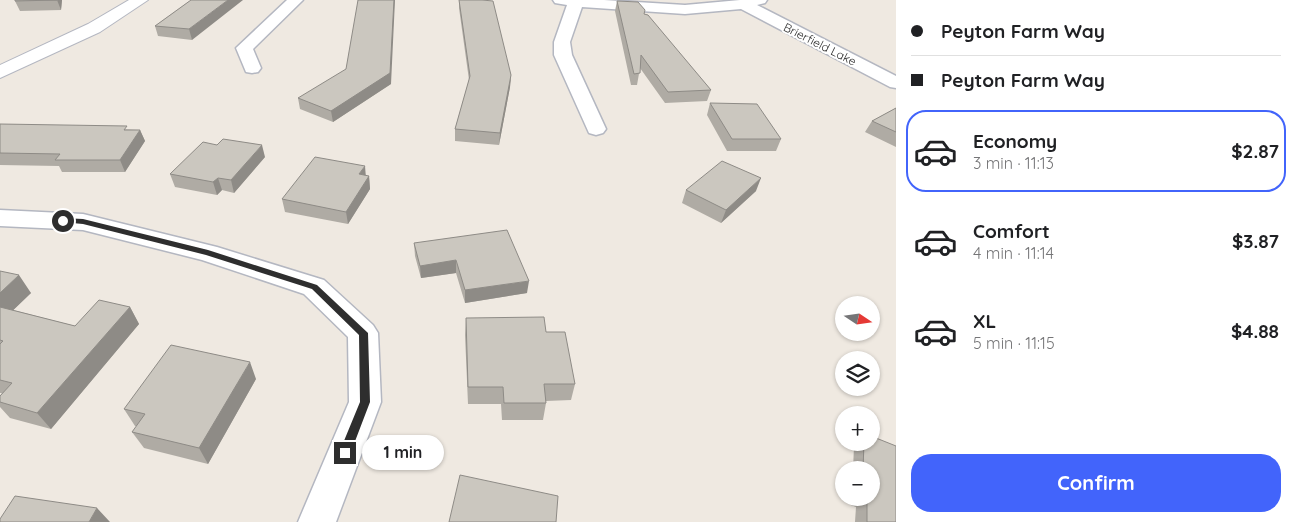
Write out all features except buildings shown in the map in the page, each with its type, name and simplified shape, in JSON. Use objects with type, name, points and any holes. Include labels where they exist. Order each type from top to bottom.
[{"type":"street","points":[[0,72],[94,28],[140,0]]},
{"type":"street","points":[[252,68],[244,48],[296,0]]},
{"type":"street","points":[[596,129],[563,55],[562,42],[568,1],[675,10],[724,8],[760,0]]},
{"type":"street","name":"Brierfield Lake","points":[[743,4],[896,83]]},
{"type":"street","points":[[0,218],[83,222],[208,252],[314,287],[363,333],[365,402],[317,522]]},
{"type":"route","points":[[63,221],[83,222],[208,252],[314,287],[363,333],[365,402],[345,453]]}]
